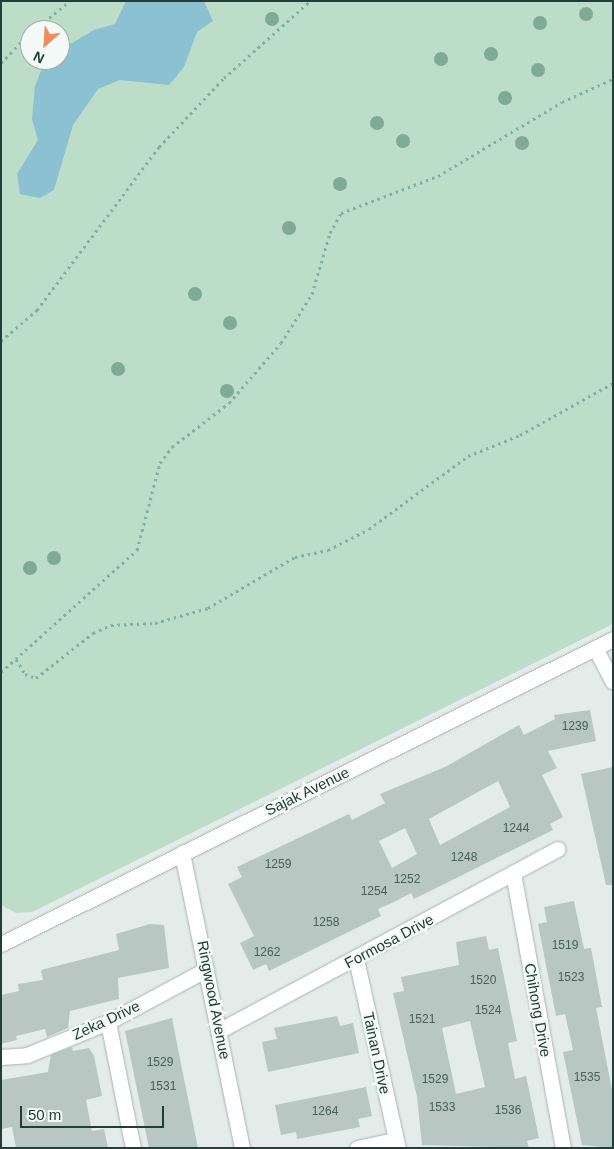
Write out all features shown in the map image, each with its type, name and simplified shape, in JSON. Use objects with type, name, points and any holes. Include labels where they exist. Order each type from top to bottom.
[{"type":"street","name":"Sajak Avenue","points":[[1,944],[182,852],[613,639]]},
{"type":"street","points":[[595,648],[613,682]]},
{"type":"street","name":"Formosa Drive","points":[[220,1030],[356,959],[557,849]]},
{"type":"street","name":"Ringwood Avenue","points":[[182,852],[200,921],[205,970],[220,1030],[242,1148]]},
{"type":"street","name":"Chihong Drive","points":[[513,873],[563,1148]]},
{"type":"street","name":"Tainan Drive","points":[[356,959],[397,1144]]},
{"type":"street","name":"Zeka Drive","points":[[1,1057],[27,1055],[108,1022],[205,970]]},
{"type":"street","points":[[108,1022],[134,1148]]},
{"type":"street","points":[[356,1148],[397,1144]]},
{"type":"path","points":[[46,20],[70,1]]},
{"type":"path","points":[[1,341],[37,310],[158,147],[218,84],[310,1]]},
{"type":"path","points":[[1,64],[20,44]]},
{"type":"path","points":[[1,672],[137,550],[160,463],[172,447],[234,398],[281,343],[312,294],[330,233],[341,214],[438,176],[562,102],[613,78]]},
{"type":"path","points":[[16,659],[25,674],[36,678],[93,633],[111,625],[154,623],[208,608],[294,557],[328,550],[369,529],[468,456],[520,435],[613,383]]},
{"type":"green space","points":[[1,1],[613,1],[613,624],[32,912],[16,913],[1,905]]},
{"type":"water","points":[[126,1],[204,1],[213,21],[197,32],[184,67],[169,85],[120,80],[98,89],[73,125],[54,190],[40,198],[20,194],[17,174],[38,140],[32,119],[35,86],[41,70],[70,70],[70,44],[94,30],[115,24]]},
{"type":"building","points":[[590,710],[596,741],[548,751],[557,768],[542,775],[563,817],[550,824],[553,830],[414,899],[411,893],[378,909],[381,916],[269,971],[266,964],[253,970],[240,943],[254,936],[228,884],[242,877],[237,867],[349,814],[352,820],[385,803],[380,794],[445,767],[519,725],[524,735],[555,719],[554,715]],"holes":[[[498,781],[510,807],[440,845],[429,819]],[[405,828],[417,854],[392,868],[379,841]]]},
{"type":"building","points":[[613,767],[613,885],[606,885],[581,774]]},
{"type":"building","points":[[574,901],[584,949],[591,948],[602,1007],[596,1008],[613,1095],[613,1148],[582,1145],[563,1052],[573,1050],[565,1014],[556,1016],[538,924],[547,922],[544,907]]},
{"type":"building","points":[[150,924],[164,925],[169,968],[118,978],[119,999],[70,1011],[68,1028],[47,1037],[45,1029],[16,1036],[17,1040],[1,1044],[1,995],[19,991],[18,984],[43,980],[41,970],[119,950],[116,934]]},
{"type":"building","points":[[486,936],[489,950],[498,948],[517,1041],[508,1043],[515,1079],[526,1076],[539,1138],[527,1141],[529,1148],[422,1145],[417,1097],[393,993],[404,991],[401,977],[459,965],[456,942]],"holes":[[[470,1021],[485,1087],[456,1094],[442,1028]]]},
{"type":"building","points":[[337,1016],[340,1026],[353,1023],[359,1053],[268,1072],[262,1042],[277,1039],[274,1028]]},
{"type":"building","points":[[172,1018],[198,1148],[149,1148],[125,1031]]},
{"type":"building","points":[[72,1047],[73,1051],[89,1048],[94,1056],[102,1096],[86,1100],[92,1131],[104,1129],[108,1148],[16,1148],[12,1127],[1,1129],[1,1080],[48,1072],[51,1055]]},
{"type":"building","points":[[366,1087],[372,1116],[358,1119],[360,1127],[297,1139],[296,1132],[281,1135],[275,1105]]}]
